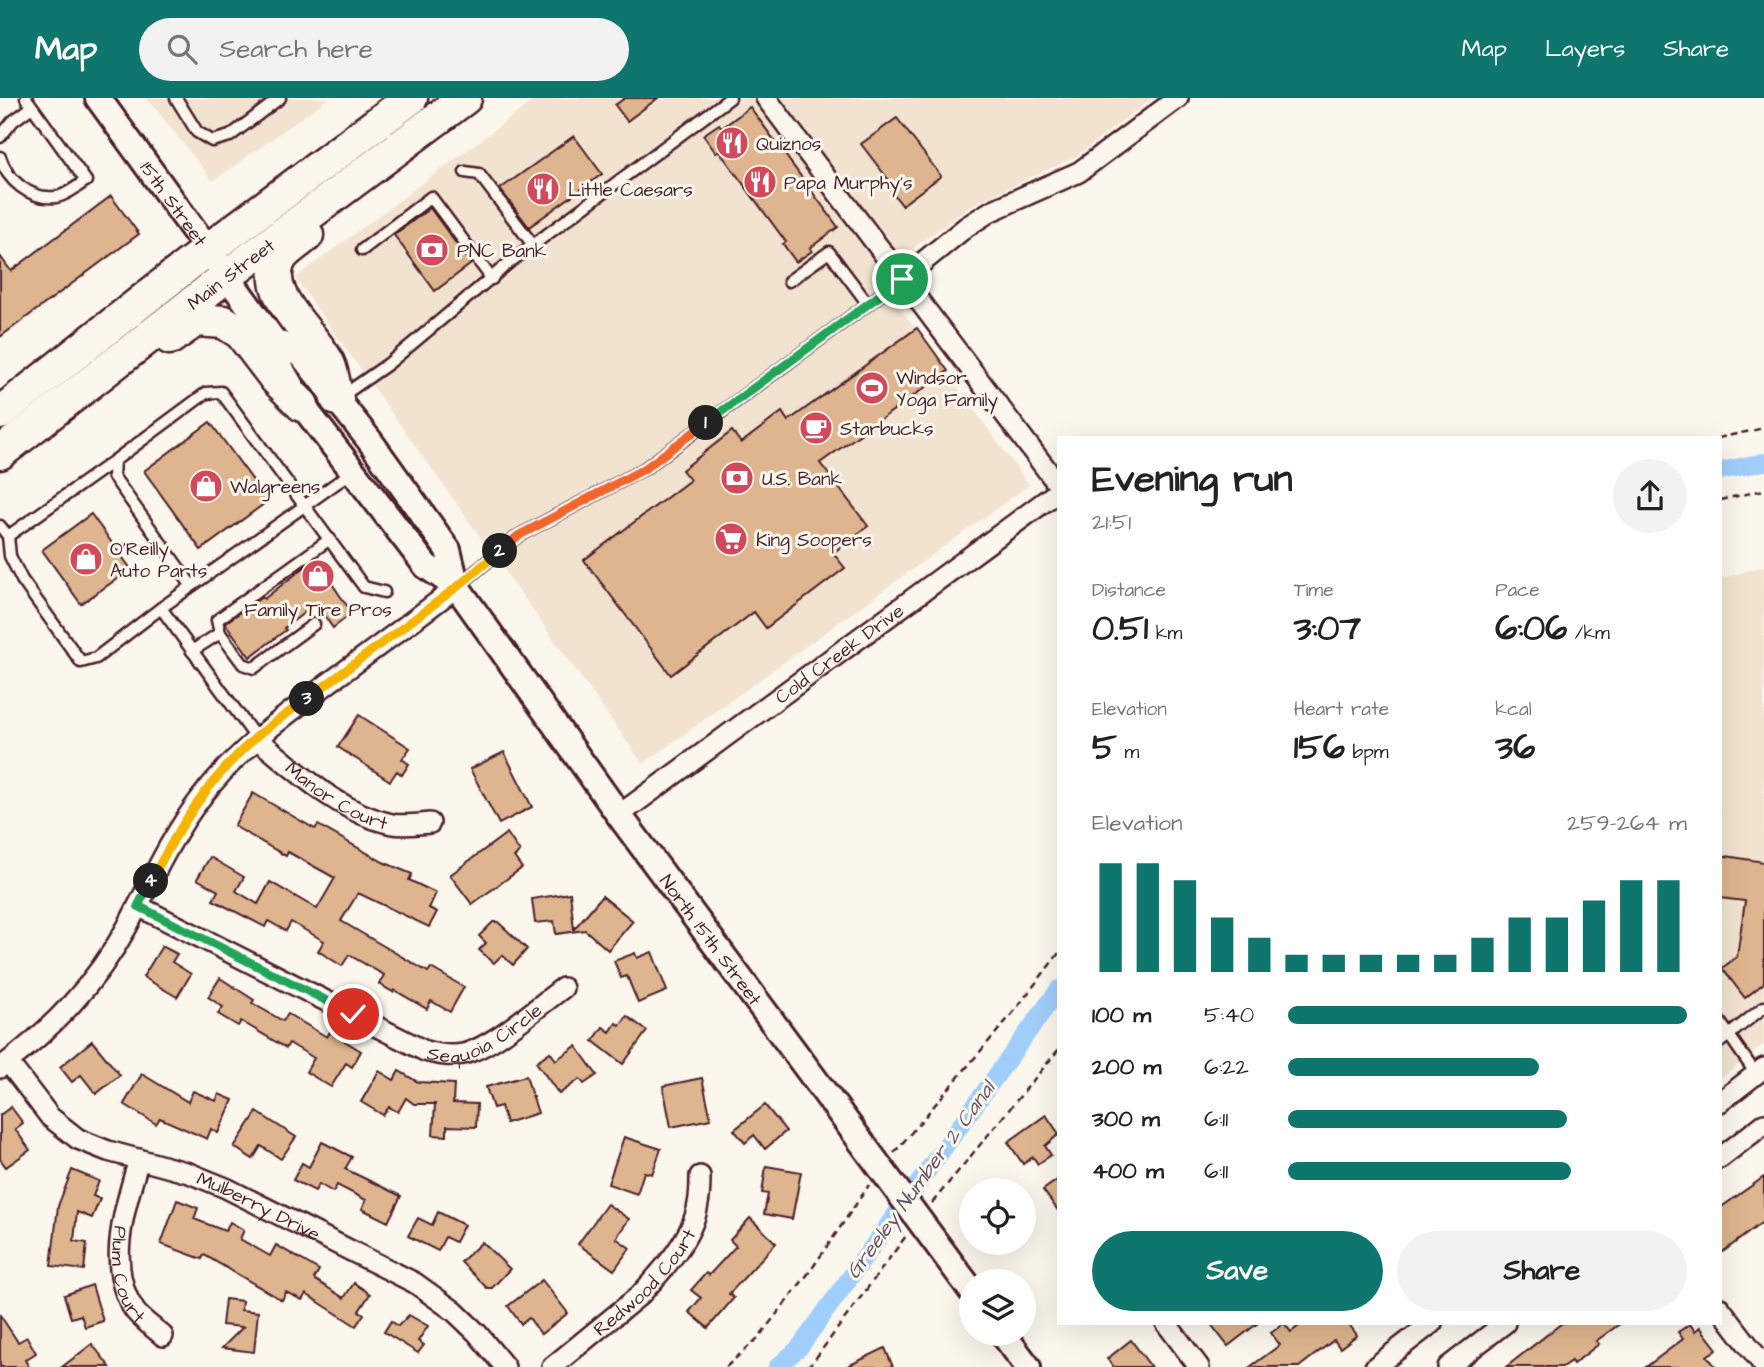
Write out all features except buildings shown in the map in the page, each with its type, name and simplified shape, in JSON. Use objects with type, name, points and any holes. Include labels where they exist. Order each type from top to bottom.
[{"type":"main road","name":"Main Street","points":[[0,413],[208,250],[411,98]]},
{"type":"main road","name":"Main Street","points":[[0,453],[228,275],[465,98]]},
{"type":"main road","points":[[337,399],[328,363],[280,295],[275,272],[287,251],[349,203],[396,151]]},
{"type":"main road","points":[[60,408],[116,380],[191,323],[202,319],[224,322],[236,329],[276,379],[302,405]]},
{"type":"street","name":"15th Street","points":[[98,98],[274,341],[280,367],[302,405],[384,509]]},
{"type":"street","points":[[766,98],[1057,485]]},
{"type":"street","points":[[902,279],[966,227],[991,212],[1079,172],[1178,98]]},
{"type":"street","name":"15th Street","points":[[274,341],[301,354],[409,495]]},
{"type":"street","name":"Cold Creek Drive","points":[[619,815],[1057,489]]},
{"type":"street","name":"North 15th Street","points":[[409,495],[448,550],[457,587]]},
{"type":"street","name":"North 15th Street","points":[[384,509],[426,566],[457,587],[619,815],[959,1274]]},
{"type":"street","points":[[3,1060],[47,1030],[86,989],[111,954],[170,843],[223,770],[256,738],[457,587]]},
{"type":"street","name":"Manor Court","points":[[256,738],[325,793],[356,810],[395,825],[430,823]]},
{"type":"street","name":"Sequoia Circle","points":[[138,906],[425,1051],[437,1054],[460,1055],[482,1047],[564,988]]},
{"type":"street","name":"Mulberry Drive","points":[[3,1060],[50,1117],[60,1127],[87,1144],[189,1173],[226,1188],[415,1283],[454,1311],[505,1367]]},
{"type":"street","points":[[1722,1100],[1760,1071]]},
{"type":"street","points":[[1722,1156],[1764,1124]]},
{"type":"street","name":"Plum Court","points":[[139,1159],[121,1229],[121,1276],[136,1311],[163,1336]]},
{"type":"street","name":"Redwood Court","points":[[552,1367],[650,1285],[691,1227],[698,1205],[700,1176]]},
{"type":"street","points":[[1722,1311],[1764,1366]]},
{"type":"street","points":[[1168,1325],[1199,1367]]},
{"type":"street","points":[[1375,1367],[1429,1325]]},
{"type":"street","points":[[1448,1367],[1502,1325]]},
{"type":"street","points":[[1012,1346],[1028,1367]]},
{"type":"lane","points":[[176,98],[197,132],[212,141],[230,136],[280,98]]},
{"type":"lane","points":[[337,399],[388,364],[533,245],[730,98]]},
{"type":"lane","points":[[0,137],[29,102],[86,181],[56,197],[38,196],[26,191],[13,180],[0,157]]},
{"type":"lane","points":[[465,172],[479,174],[533,245]]},
{"type":"lane","points":[[362,250],[431,197],[492,279]]},
{"type":"lane","points":[[789,281],[829,252],[868,304]]},
{"type":"lane","points":[[457,587],[518,536],[644,469],[902,279]]},
{"type":"lane","points":[[8,536],[206,393],[221,392],[364,587],[384,592]]},
{"type":"lane","points":[[114,461],[113,476],[191,585]]},
{"type":"lane","points":[[0,526],[8,536],[10,556],[22,579],[81,662],[96,659],[191,585],[354,471]]},
{"type":"lane","points":[[314,624],[254,668],[243,664],[220,633],[217,620],[330,539]]},
{"type":"lane","points":[[161,608],[256,738]]},
{"type":"lane","points":[[192,651],[220,633]]},
{"type":"lane","points":[[1722,1041],[1764,1007]]},
{"type":"lane","points":[[1722,1025],[1760,1071]]},
{"type":"path","points":[[1722,437],[1764,428]]},
{"type":"path","points":[[1722,500],[1764,490]]},
{"type":"path","points":[[726,1367],[758,1338],[883,1172],[1057,956]]},
{"type":"path","points":[[807,1367],[816,1359],[918,1218],[1057,1051]]},
{"type":"shaded area","points":[[147,98],[329,98],[213,181]]},
{"type":"shaded area","points":[[537,98],[1153,98],[1075,157],[974,204],[876,275],[1029,485],[643,764],[295,278]]},
{"type":"shaded area","points":[[1764,566],[1764,1044],[1722,1077],[1722,578]]},
{"type":"waterway","name":"Greeley Number 2 Canal","points":[[1722,471],[1764,462]]},
{"type":"waterway","name":"Greeley Number 2 Canal","points":[[777,1367],[799,1348],[1057,992]]},
{"type":"place","name":"Quiznos","points":[[732,143]]},
{"type":"place","name":"Papa Murphy's","points":[[760,182]]},
{"type":"place","name":"Little Caesars","points":[[543,189]]},
{"type":"place","name":"PNC Bank","points":[[432,250]]},
{"type":"place","name":"Windsor Yoga Family","points":[[872,388]]},
{"type":"place","name":"Starbucks","points":[[816,428]]},
{"type":"place","name":"U.S. Bank","points":[[737,478]]},
{"type":"place","name":"Walgreens","points":[[206,486]]},
{"type":"place","name":"King Soopers","points":[[731,539]]},
{"type":"place","name":"O'Reilly Auto Parts","points":[[86,559]]},
{"type":"place","name":"Family Tire Pros","points":[[318,576]]},
{"type":"route","points":[[353,1014],[138,906],[170,843],[200,799],[223,770],[256,738],[457,587],[518,536],[644,469],[902,279]]}]
